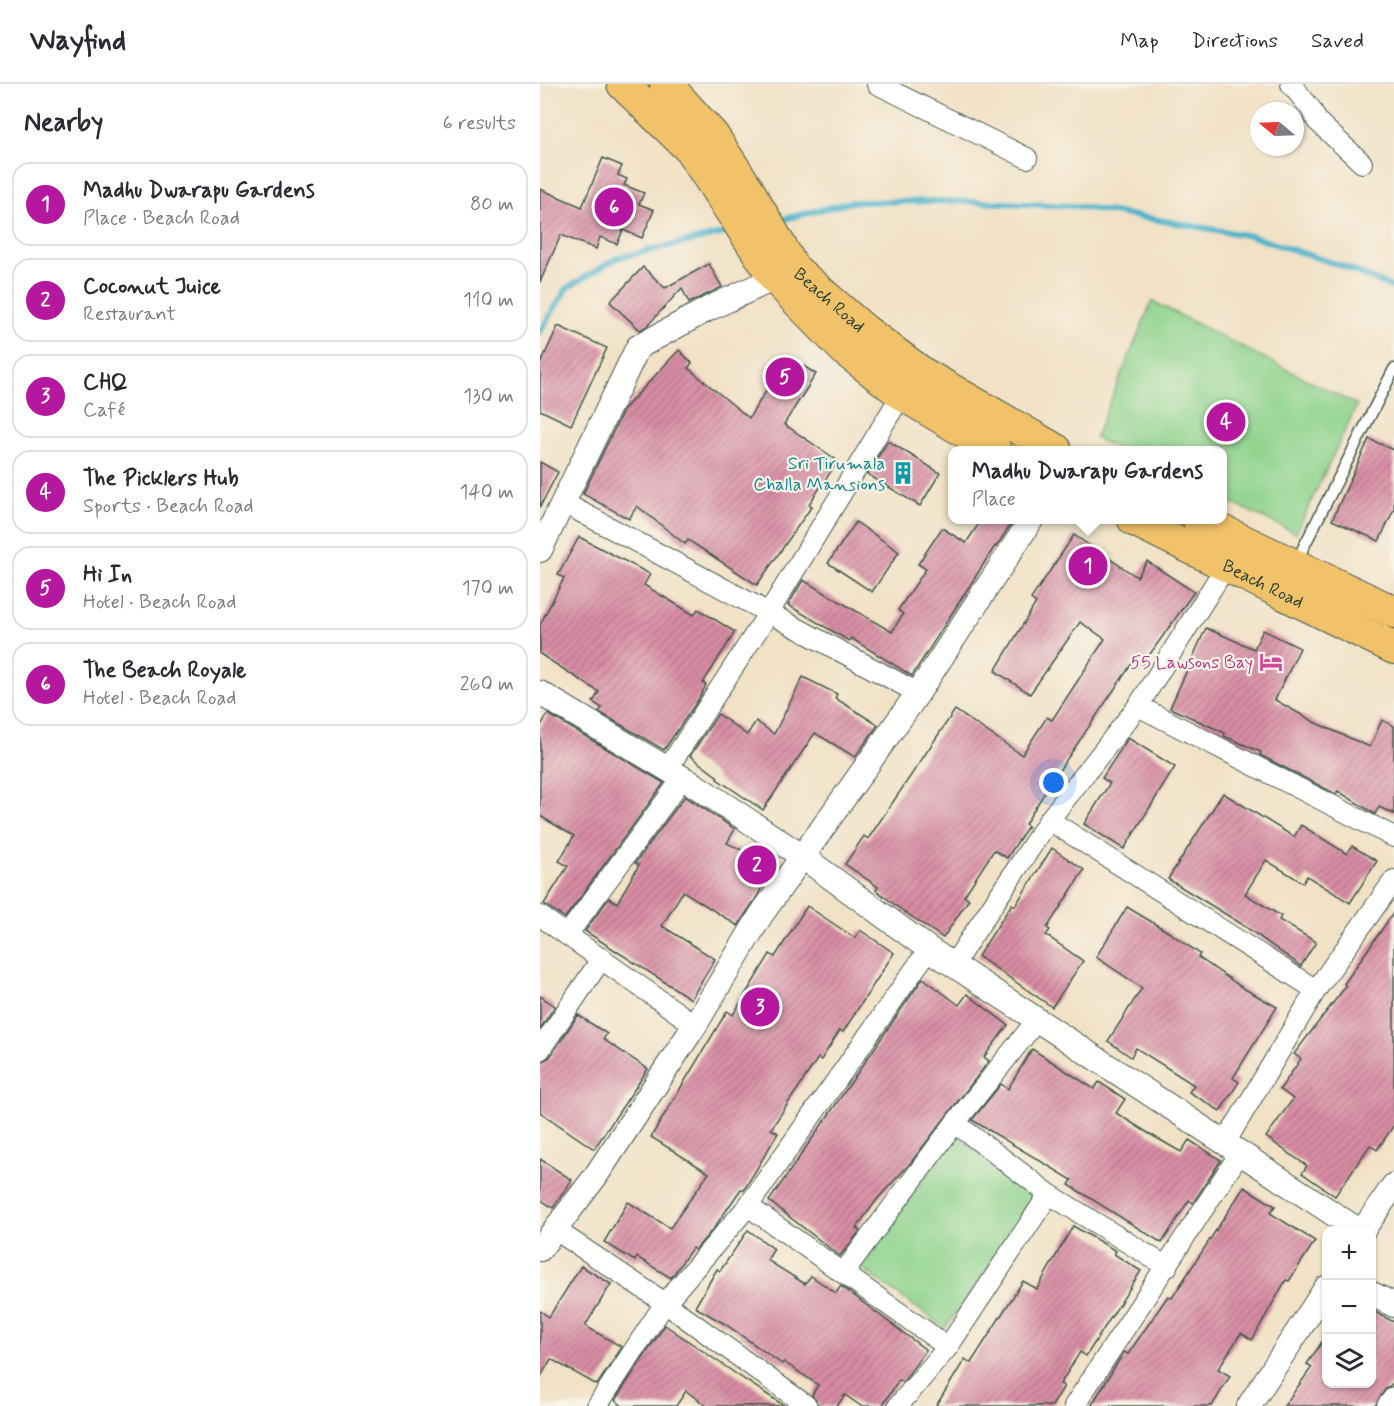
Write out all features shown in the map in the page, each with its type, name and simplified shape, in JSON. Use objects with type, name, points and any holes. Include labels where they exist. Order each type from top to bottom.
[{"type":"main road","name":"Beach Road","points":[[623,84],[667,99],[690,149],[737,194],[784,273],[846,351],[902,394],[988,446]]},
{"type":"main road","name":"Beach Road","points":[[784,273],[922,373],[1049,446]]},
{"type":"main road","name":"Beach Road","points":[[1144,524],[1394,648]]},
{"type":"main road","name":"Beach Road","points":[[1210,524],[1394,612]]},
{"type":"street","points":[[877,84],[1028,158]]},
{"type":"street","points":[[1291,84],[1311,109],[1317,121],[1362,163]]},
{"type":"street","points":[[540,550],[638,347],[708,309],[784,273]]},
{"type":"street","points":[[567,935],[675,774],[768,614],[902,394]]},
{"type":"street","points":[[564,503],[918,693]]},
{"type":"street","points":[[540,1249],[595,1177],[695,1024],[761,915],[918,693],[1028,524]]},
{"type":"street","points":[[953,965],[1049,820],[1138,706],[1226,566]]},
{"type":"street","points":[[540,693],[675,774],[803,857],[929,950],[1354,1226]]},
{"type":"street","points":[[1138,706],[1394,837]]},
{"type":"street","points":[[1049,820],[1316,990]]},
{"type":"street","points":[[1074,1406],[1167,1267],[1316,990],[1394,880]]},
{"type":"street","points":[[540,916],[695,1024]]},
{"type":"street","points":[[597,1406],[665,1303],[748,1206],[929,950]]},
{"type":"street","points":[[540,1050],[602,958]]},
{"type":"street","points":[[843,1273],[955,1123],[1037,1020]]},
{"type":"street","points":[[955,1123],[1049,1194],[1167,1267]]},
{"type":"street","points":[[1363,1226],[1394,1185]]},
{"type":"street","points":[[898,1406],[948,1347],[1049,1194]]},
{"type":"street","points":[[748,1206],[948,1347]]},
{"type":"street","points":[[554,1229],[665,1303],[807,1406]]},
{"type":"street","points":[[1249,1406],[1322,1294]]},
{"type":"street","points":[[1376,1296],[1394,1305]]},
{"type":"street","points":[[1387,1406],[1394,1396]]},
{"type":"lane","points":[[1295,564],[1394,369]]},
{"type":"green space","points":[[1152,301],[1357,405],[1296,533],[1227,501],[1227,446],[1113,446],[1095,438]]},
{"type":"green space","points":[[955,1135],[1040,1196],[945,1328],[860,1267]]},
{"type":"building","points":[[603,158],[622,166],[618,175],[627,179],[624,185],[644,193],[639,204],[654,210],[642,238],[623,230],[617,244],[600,237],[596,249],[561,235],[540,282],[540,189],[582,207]]},
{"type":"building","points":[[709,264],[722,287],[689,303],[682,288],[647,326],[640,330],[610,302],[643,267],[665,288]]},
{"type":"building","points":[[558,326],[607,348],[571,425],[540,410],[540,365]]},
{"type":"building","points":[[679,350],[692,363],[688,368],[749,418],[788,356],[816,374],[784,424],[838,461],[809,504],[812,506],[757,585],[688,540],[685,544],[637,506],[629,519],[583,494],[624,409]]},
{"type":"building","points":[[1369,439],[1394,450],[1394,509],[1379,541],[1332,520]]},
{"type":"building","name":"Sri Tirumala Challa Mansions","points":[[888,441],[940,473],[920,506],[867,474]]},
{"type":"building","points":[[540,462],[558,472],[540,507]]},
{"type":"building","points":[[856,522],[899,552],[872,592],[828,563]]},
{"type":"building","points":[[979,524],[1011,524],[912,676],[851,638],[849,641],[788,605],[803,580],[892,632],[903,614],[898,610],[926,569],[918,564],[942,528],[966,543]]},
{"type":"building","points":[[1074,535],[1137,577],[1147,561],[1194,592],[1143,664],[1135,659],[1050,784],[1025,824],[1028,826],[1007,858],[994,850],[964,896],[969,899],[943,938],[899,908],[876,890],[878,887],[845,864],[864,836],[868,839],[955,710],[1022,755],[1047,717],[1052,720],[1105,639],[1080,622],[1030,694],[995,671],[1036,603],[1031,599]]},
{"type":"building","points":[[579,537],[650,574],[644,585],[694,615],[698,609],[735,632],[703,683],[706,685],[698,700],[664,750],[599,712],[602,708],[593,702],[599,692],[540,654],[540,625],[564,578],[558,575]]},
{"type":"building","points":[[1206,628],[1254,649],[1263,630],[1300,648],[1275,700],[1316,723],[1370,747],[1382,720],[1394,726],[1394,814],[1379,807],[1375,814],[1338,791],[1336,794],[1260,755],[1261,752],[1224,736],[1225,733],[1170,708]]},
{"type":"building","points":[[803,677],[837,694],[835,698],[878,725],[855,757],[815,733],[763,810],[717,779],[718,777],[690,756],[718,714],[747,735],[756,721],[774,734]]},
{"type":"building","points":[[548,714],[664,783],[565,918],[544,904],[568,866],[559,861],[574,836],[540,816],[540,727]]},
{"type":"building","points":[[1128,738],[1175,767],[1124,849],[1084,824],[1110,783],[1102,778]]},
{"type":"building","points":[[1223,793],[1294,837],[1301,825],[1347,854],[1352,846],[1377,861],[1350,903],[1307,876],[1303,883],[1266,860],[1245,894],[1281,916],[1279,920],[1316,942],[1301,966],[1240,923],[1168,879]]},
{"type":"building","points":[[685,796],[735,829],[727,843],[772,865],[758,895],[738,926],[683,891],[662,926],[715,959],[691,999],[585,931],[609,898],[617,903],[639,865],[635,863]]},
{"type":"building","points":[[1052,848],[1084,870],[1047,928],[1050,930],[1046,935],[1083,961],[1052,1007],[978,956],[1012,904],[1015,906]]},
{"type":"building","points":[[807,906],[855,938],[860,930],[894,953],[843,1032],[840,1030],[821,1060],[818,1058],[771,1129],[778,1133],[744,1190],[741,1189],[714,1228],[695,1250],[692,1248],[671,1278],[637,1257],[635,1261],[604,1242],[628,1202],[670,1228],[709,1173],[651,1137],[727,1011],[733,1015],[770,954],[775,957]]},
{"type":"building","points":[[1127,907],[1170,933],[1200,954],[1198,957],[1243,988],[1277,1007],[1233,1078],[1239,1082],[1220,1111],[1189,1092],[1194,1085],[1136,1048],[1131,1057],[1108,1041],[1142,988],[1096,957]]},
{"type":"building","points":[[1394,912],[1394,1125],[1377,1150],[1370,1145],[1335,1196],[1302,1173],[1307,1166],[1266,1137],[1293,1099],[1280,1089],[1301,1059],[1294,1054],[1346,986],[1344,984]]},
{"type":"building","points":[[923,978],[959,1005],[967,994],[1008,1025],[984,1057],[989,1061],[908,1166],[879,1197],[856,1228],[860,1231],[840,1256],[769,1201]]},
{"type":"building","points":[[540,996],[555,1006],[540,1029]]},
{"type":"building","points":[[578,1015],[607,1034],[603,1039],[648,1069],[594,1149],[540,1112],[540,1062],[550,1057]]},
{"type":"building","points":[[1032,1049],[1094,1089],[1099,1082],[1125,1099],[1116,1113],[1148,1133],[1181,1152],[1189,1140],[1221,1160],[1193,1203],[1189,1200],[1162,1243],[1069,1185],[1072,1180],[972,1120],[1001,1084],[1008,1089]]},
{"type":"building","points":[[540,1159],[572,1180],[553,1208],[540,1199]]},
{"type":"building","points":[[1244,1187],[1275,1206],[1270,1213],[1315,1241],[1289,1281],[1286,1280],[1252,1340],[1241,1333],[1218,1369],[1230,1376],[1212,1406],[1091,1406],[1124,1352],[1128,1354],[1168,1296],[1172,1298]]},
{"type":"building","points":[[1073,1226],[1116,1251],[1114,1254],[1141,1271],[1086,1356],[1080,1352],[1060,1384],[1064,1386],[1052,1406],[936,1406],[965,1359],[971,1363],[1023,1281],[1037,1289]]},
{"type":"building","points":[[748,1230],[774,1249],[767,1260],[805,1284],[811,1276],[836,1293],[841,1286],[926,1350],[903,1382],[899,1380],[882,1406],[861,1406],[845,1395],[837,1406],[819,1406],[812,1395],[818,1385],[695,1307],[717,1269],[720,1271]]},
{"type":"building","points":[[581,1266],[611,1284],[585,1326],[622,1347],[597,1385],[551,1359],[540,1378],[540,1311],[549,1317]]},
{"type":"building","points":[[1376,1313],[1394,1322],[1394,1382],[1385,1390],[1375,1406],[1284,1406],[1312,1367],[1307,1364],[1322,1342],[1322,1388],[1376,1388]]},
{"type":"building","points":[[665,1325],[785,1406],[707,1406],[686,1391],[676,1406],[623,1406],[615,1400]]},
{"type":"waterway","points":[[776,221],[852,202],[951,201],[1077,206],[1251,236],[1342,266],[1394,288]]},
{"type":"waterway","points":[[540,332],[567,288],[617,258],[734,231]]},
{"type":"place","name":"The Beach Royale","points":[[614,207]]},
{"type":"place","name":"Hi In","points":[[785,377]]},
{"type":"place","name":"The Picklers Hub","points":[[1226,422]]},
{"type":"place","name":"Sri Tirumala Challa Mansions","points":[[903,473]]},
{"type":"place","name":"Madhu Dwarapu Gardens","points":[[1088,566]]},
{"type":"place","name":"55 Lawsons Bay","points":[[1271,662]]},
{"type":"place","name":"Coconut Juice","points":[[757,865]]},
{"type":"place","name":"CHQ","points":[[760,1007]]}]
